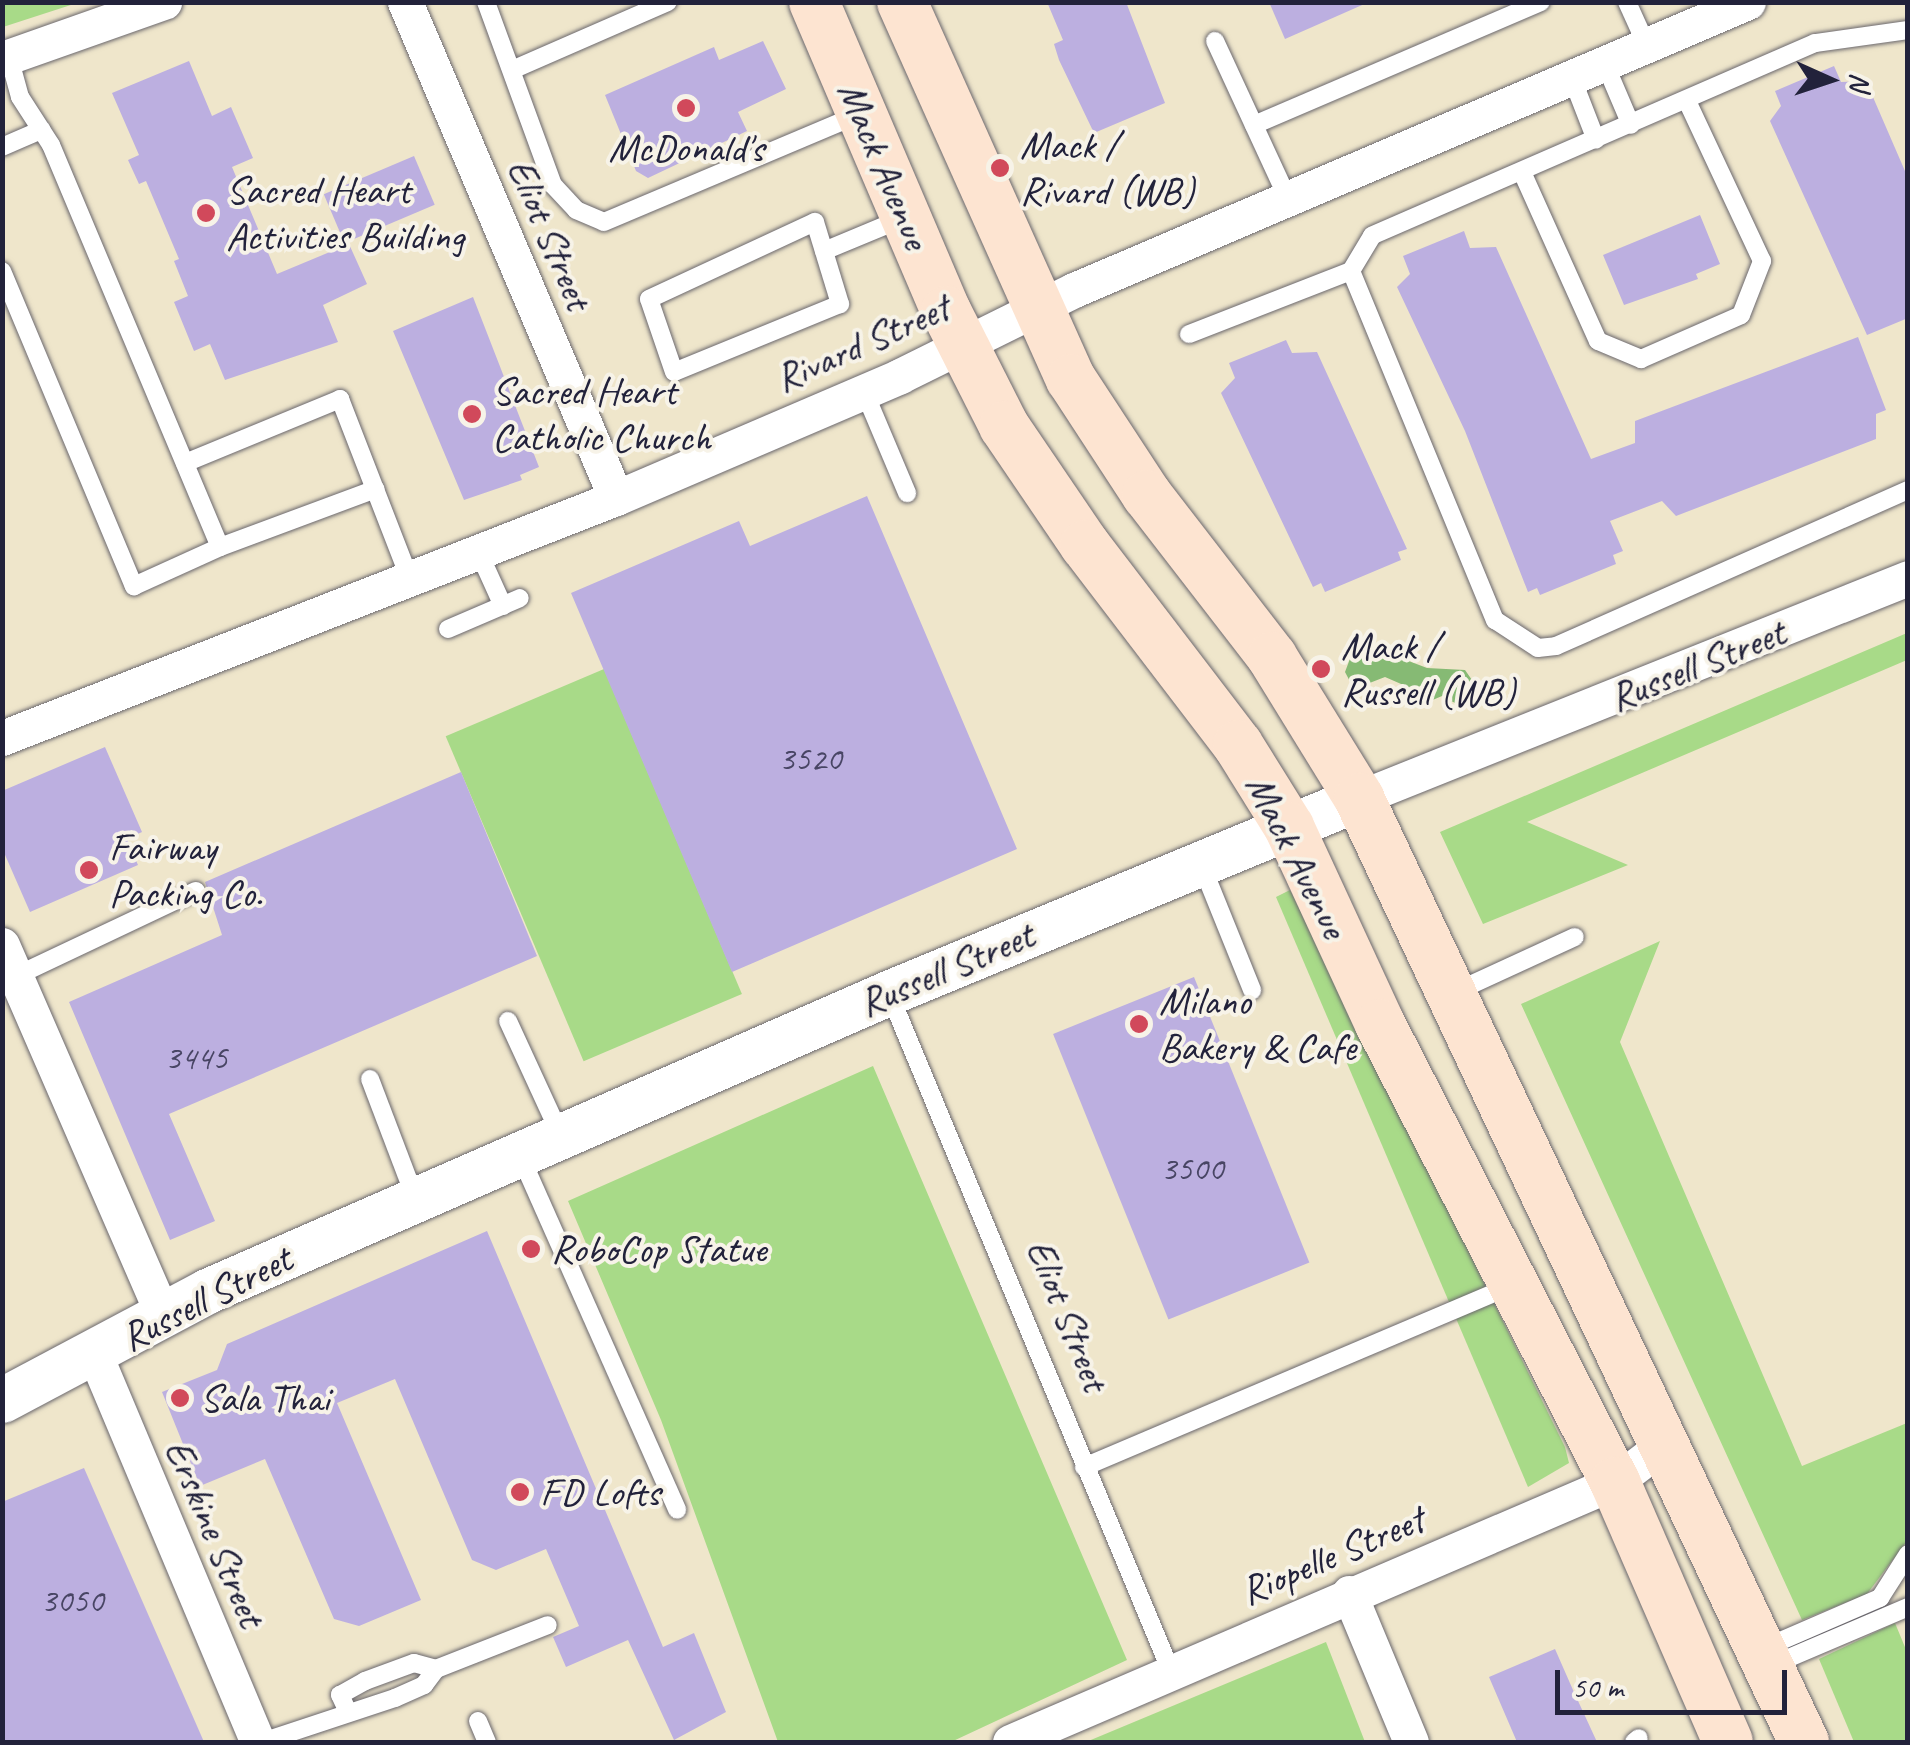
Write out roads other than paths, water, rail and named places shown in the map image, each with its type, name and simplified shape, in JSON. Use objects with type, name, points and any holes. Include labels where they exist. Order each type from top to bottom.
[{"type":"main road","name":"Mack Avenue","points":[[814,2],[962,346],[1032,469],[1207,704],[1289,826],[1341,938],[1615,1482],[1728,1742]]},
{"type":"main road","name":"Mack Avenue","points":[[902,2],[1035,310],[1108,440],[1272,657],[1359,798],[1804,1742]]},
{"type":"main road","points":[[1032,469],[1065,441],[1108,440]]},
{"type":"main road","points":[[1207,704],[1230,706],[1255,695],[1272,657]]},
{"type":"main road","points":[[1341,938],[1344,900],[1364,885],[1388,885],[1408,900]]},
{"type":"main road","points":[[1736,1742],[1751,1732],[1782,1742]]},
{"type":"street","points":[[6,58],[164,2]]},
{"type":"street","name":"Eliot Street","points":[[405,2],[616,498]]},
{"type":"street","name":"Rivard Street","points":[[2,738],[412,582],[616,498],[864,391],[1035,310],[1288,199],[1748,2]]},
{"type":"street","name":"Russell Street","points":[[2,1400],[95,1356],[162,1313],[888,993],[1289,826],[1908,578]]},
{"type":"street","points":[[9,961],[162,1313]]},
{"type":"street","name":"Erskine Street","points":[[95,1356],[260,1742]]},
{"type":"street","name":"Riopelle Street","points":[[1018,1739],[1170,1669],[1615,1482],[1666,1444]]},
{"type":"street","points":[[1349,1593],[1411,1742]]},
{"type":"lane","points":[[486,2],[553,185],[576,210],[604,222],[862,112]]},
{"type":"lane","points":[[512,70],[668,2]]},
{"type":"lane","points":[[1254,125],[1541,2]]},
{"type":"lane","points":[[1627,2],[1647,46]]},
{"type":"lane","points":[[1189,334],[1351,271],[1372,236],[1815,44],[1908,30]]},
{"type":"lane","points":[[1216,41],[1288,199]]},
{"type":"lane","points":[[6,58],[20,97],[42,130],[220,548]]},
{"type":"lane","points":[[1605,64],[1631,125]]},
{"type":"lane","points":[[1572,78],[1596,140]]},
{"type":"lane","points":[[1522,172],[1598,340],[1640,359],[1741,315],[1762,261],[1687,101]]},
{"type":"lane","points":[[2,146],[42,130]]},
{"type":"lane","points":[[824,251],[906,217]]},
{"type":"lane","points":[[815,222],[824,251],[840,304],[674,372],[649,299],[815,222]]},
{"type":"lane","points":[[2,271],[134,586],[220,548],[376,489]]},
{"type":"lane","points":[[1351,271],[1495,620],[1538,648],[1556,646],[1908,490]]},
{"type":"lane","points":[[864,391],[908,494]]},
{"type":"lane","points":[[185,463],[340,399],[412,582]]},
{"type":"lane","points":[[448,630],[511,602],[480,555]]},
{"type":"lane","points":[[1201,863],[1252,990]]},
{"type":"lane","points":[[9,961],[196,892]]},
{"type":"lane","points":[[1452,994],[1575,937]]},
{"type":"lane","name":"Eliot Street","points":[[888,993],[1170,1669]]},
{"type":"lane","points":[[508,1021],[562,1136]]},
{"type":"lane","points":[[370,1078],[416,1200]]},
{"type":"lane","points":[[520,1154],[676,1510]]},
{"type":"lane","points":[[1084,1467],[1514,1285]]},
{"type":"lane","points":[[1765,1658],[1880,1598],[1908,1554]]},
{"type":"lane","points":[[1765,1658],[1908,1606]]},
{"type":"lane","points":[[344,1703],[424,1684],[436,1669],[548,1625]]},
{"type":"lane","points":[[260,1742],[344,1703],[414,1663],[436,1669]]},
{"type":"lane","points":[[478,1722],[487,1742]]},
{"type":"place","name":"McDonald's","points":[[686,108]]},
{"type":"place","name":"Mack / Rivard (WB)","points":[[1000,168]]},
{"type":"place","name":"Sacred Heart Activities Building","points":[[206,213]]},
{"type":"place","name":"Sacred Heart Catholic Church","points":[[472,414]]},
{"type":"place","name":"Mack / Russell (WB)","points":[[1321,669]]},
{"type":"place","name":"Fairway Packing Co.","points":[[89,870]]},
{"type":"place","name":"Milano Bakery & Cafe","points":[[1139,1024]]},
{"type":"place","name":"RoboCop Statue","points":[[531,1249]]},
{"type":"place","name":"Sala Thai","points":[[180,1398]]},
{"type":"place","name":"FD Lofts","points":[[520,1492]]}]
